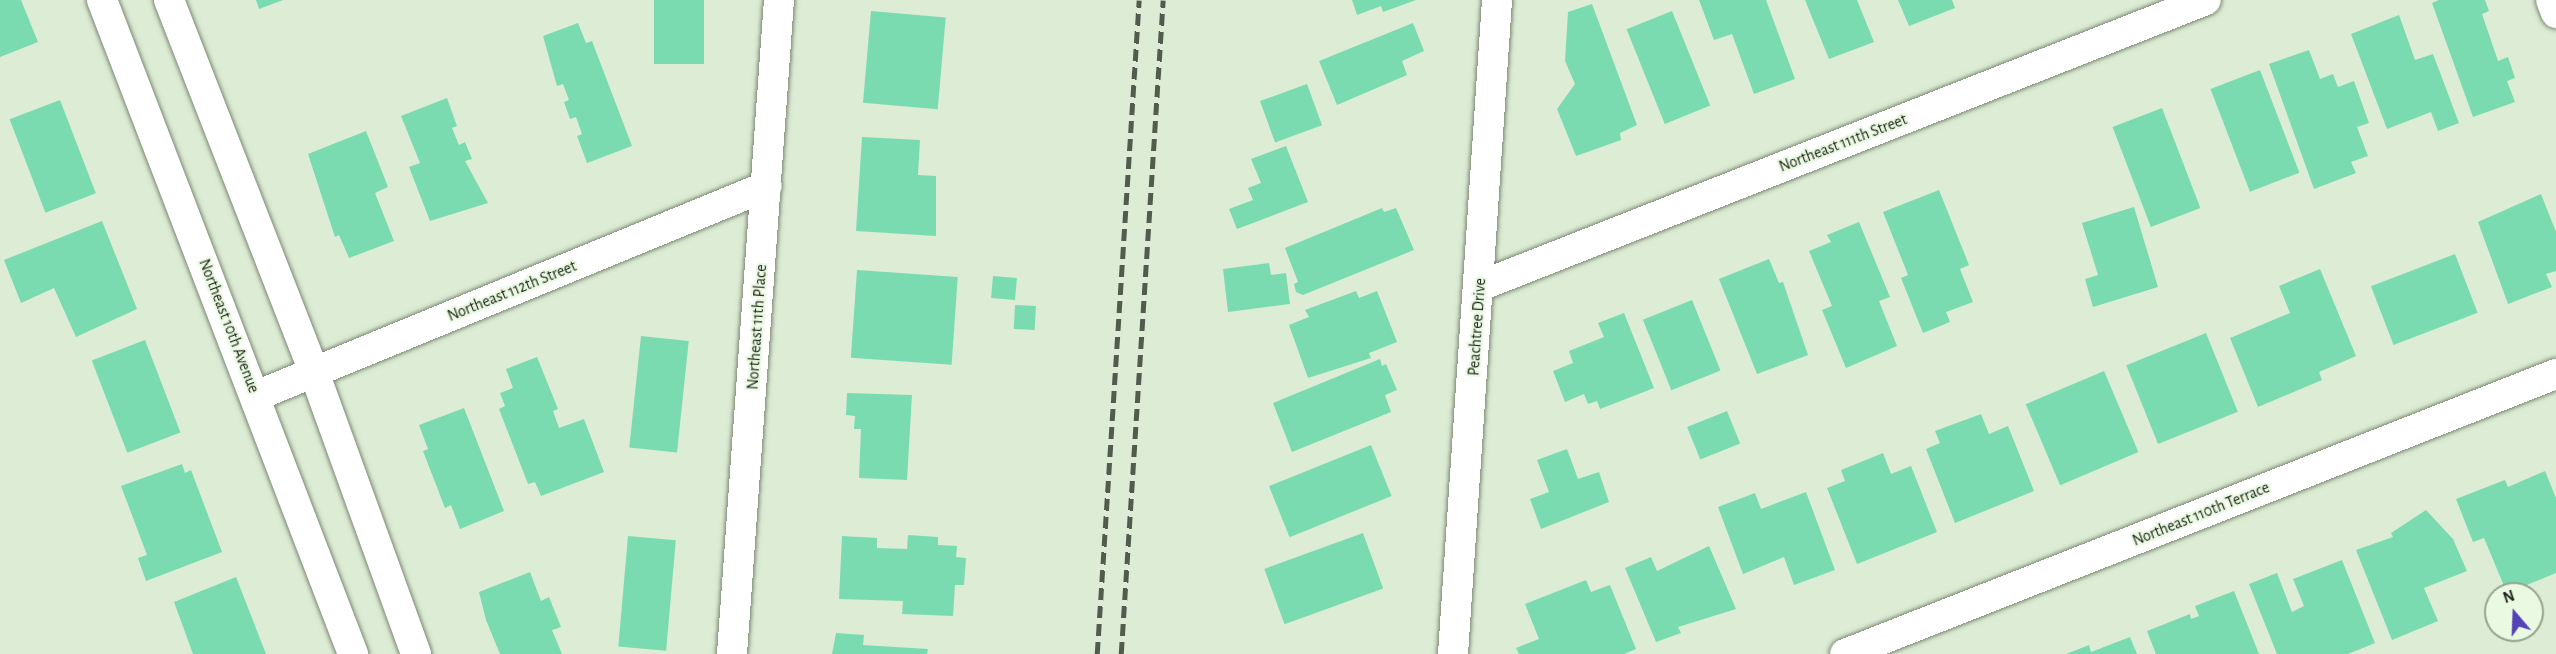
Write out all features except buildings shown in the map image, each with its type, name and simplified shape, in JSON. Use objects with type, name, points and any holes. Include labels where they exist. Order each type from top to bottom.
[{"type":"street","name":"Northeast 10th Avenue","points":[[102,0],[256,396],[353,654]]},
{"type":"street","points":[[169,0],[314,372],[416,654]]},
{"type":"street","name":"Northeast 11th Place","points":[[732,654],[779,0]]},
{"type":"street","name":"Peachtree Drive","points":[[1453,654],[1480,286],[1497,0]]},
{"type":"street","name":"Northeast 111th Street","points":[[1480,286],[2206,0]]},
{"type":"street","points":[[2551,0],[2556,13]]},
{"type":"street","name":"Northeast 112th Street","points":[[256,396],[767,186]]},
{"type":"street","name":"Northeast 110th Terrace","points":[[1845,654],[2556,374]]},
{"type":"railway","points":[[1097,654],[1139,0]]},
{"type":"railway","points":[[1121,654],[1163,0]]}]
